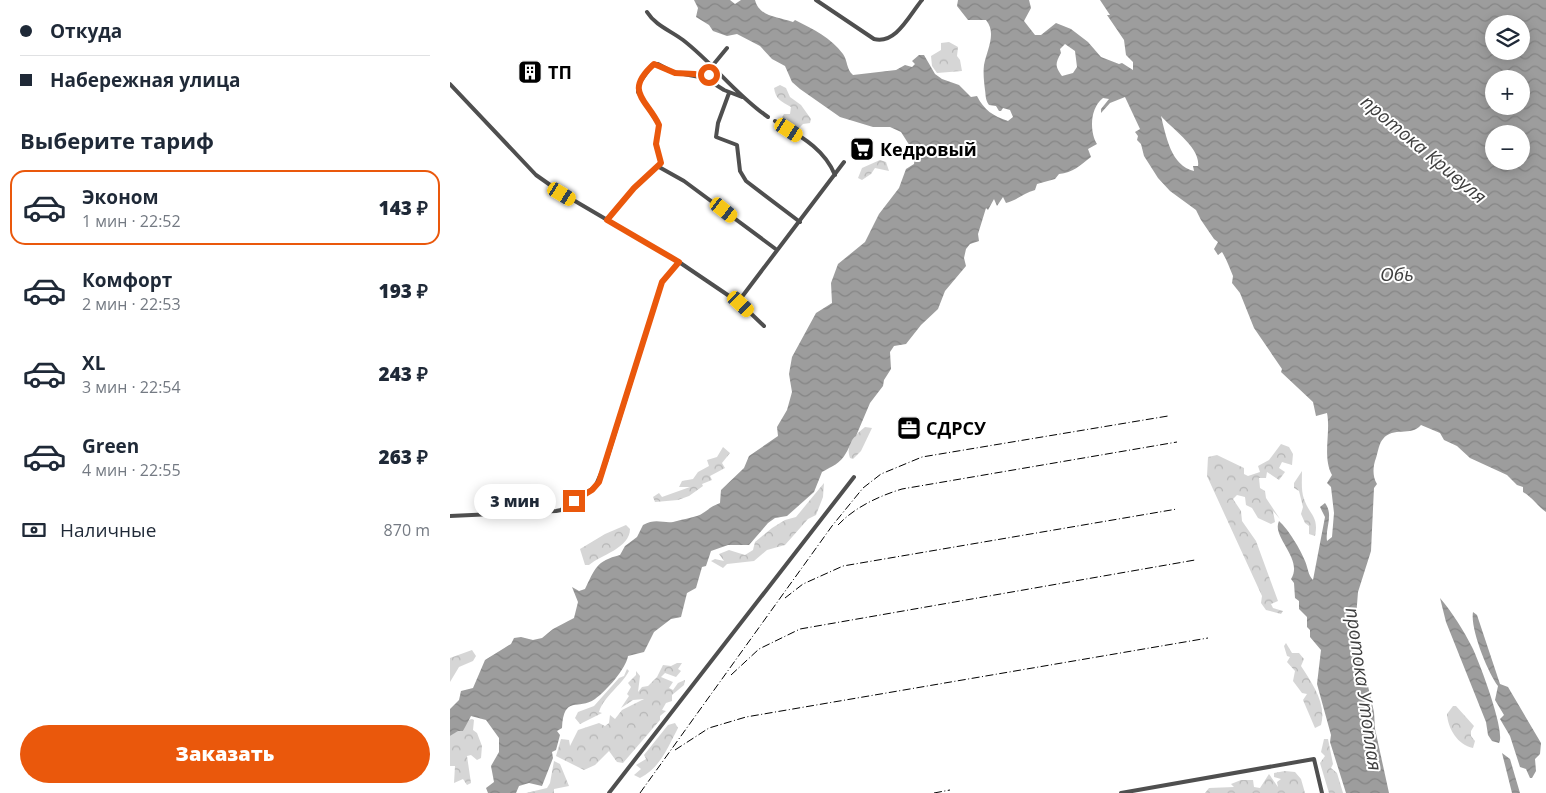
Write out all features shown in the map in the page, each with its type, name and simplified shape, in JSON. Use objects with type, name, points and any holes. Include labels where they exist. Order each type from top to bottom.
[{"type":"street","points":[[816,0],[874,39],[881,41],[894,36],[922,0]]},
{"type":"street","points":[[647,12],[655,22],[683,40],[713,66],[742,97],[768,117]]},
{"type":"street","points":[[705,78],[712,73],[713,66],[727,48]]},
{"type":"street","points":[[607,220],[634,188],[659,167],[661,161],[656,144],[659,125],[639,96],[638,89],[640,82],[654,64],[675,73],[695,74],[729,93],[742,97]]},
{"type":"street","points":[[450,84],[526,167],[555,189],[679,262],[738,302],[764,326]]},
{"type":"street","points":[[729,93],[718,123],[716,137],[737,145],[740,171],[746,181],[800,222]]},
{"type":"street","points":[[775,121],[819,150],[830,163],[835,175]]},
{"type":"street","points":[[738,302],[844,162]]},
{"type":"street","points":[[659,167],[684,181],[777,250]]},
{"type":"street","points":[[450,516],[561,510],[592,490],[599,482],[662,282],[679,262]]},
{"type":"street","points":[[609,793],[854,476]]},
{"type":"street","points":[[1121,793],[1314,759],[1322,793]]},
{"type":"green space","points":[[949,42],[958,47],[957,56],[960,60],[962,71],[937,73],[932,66],[931,56],[941,50],[941,43]]},
{"type":"green space","points":[[780,85],[786,88],[790,97],[801,105],[811,119],[810,123],[803,124],[796,131],[780,121],[784,114],[790,114],[791,107],[776,95],[774,88]]},
{"type":"green space","points":[[880,160],[886,162],[889,171],[875,168],[871,174],[862,180],[858,178],[862,168]]},
{"type":"green space","points":[[865,427],[872,428],[861,451],[853,459],[850,458],[850,444]]},
{"type":"green space","points":[[1281,444],[1289,447],[1293,454],[1292,465],[1282,462],[1279,468],[1285,472],[1279,480],[1267,472],[1266,478],[1259,478],[1260,488],[1265,491],[1266,498],[1280,519],[1273,511],[1275,522],[1271,524],[1258,518],[1252,508],[1246,505],[1245,497],[1237,495],[1233,499],[1241,511],[1242,521],[1256,541],[1278,601],[1271,604],[1273,608],[1283,611],[1281,614],[1266,610],[1261,603],[1262,596],[1207,476],[1208,457],[1217,455],[1244,468],[1244,474],[1248,476],[1260,472],[1258,466],[1269,460]]},
{"type":"green space","points":[[723,447],[730,453],[722,463],[725,468],[710,476],[712,480],[702,484],[703,486],[689,496],[678,500],[655,502],[653,497],[659,493],[662,497],[690,487],[679,487],[682,481],[693,479],[698,472],[709,466],[707,460],[717,457]]},
{"type":"green space","points":[[1302,471],[1303,496],[1315,520],[1315,536],[1309,534],[1309,526],[1305,523],[1301,514],[1303,507],[1299,491],[1294,488],[1294,483]]},
{"type":"green space","points":[[824,483],[823,497],[816,515],[808,519],[785,545],[767,550],[754,561],[727,564],[723,568],[711,561],[715,559],[724,561],[719,554],[729,550],[745,555],[753,550],[755,542],[772,528],[785,520],[796,517]]},
{"type":"green space","points":[[626,525],[630,529],[629,536],[620,546],[589,565],[585,565],[580,549],[605,534]]},
{"type":"green space","points":[[1286,643],[1292,653],[1299,653],[1304,659],[1301,666],[1314,687],[1320,702],[1322,709],[1321,725],[1315,728],[1303,700],[1307,694],[1302,693],[1293,681],[1295,671],[1287,662],[1290,657],[1287,656],[1284,646]]},
{"type":"green space","points":[[472,650],[476,656],[473,661],[459,667],[450,682],[450,658]]},
{"type":"green space","points":[[682,663],[678,669],[681,671],[676,677],[665,673],[661,677],[673,682],[669,688],[673,690],[678,683],[685,680],[684,685],[672,695],[672,701],[666,703],[662,710],[666,711],[660,716],[660,720],[623,763],[617,762],[609,751],[595,765],[584,770],[556,756],[561,739],[569,740],[570,746],[578,730],[599,723],[605,726],[609,723],[610,715],[615,719],[622,710],[644,699],[633,700],[621,708],[629,696],[627,694],[631,687],[628,683],[636,675],[636,671],[640,676],[638,692],[657,677],[663,665],[671,666]]},
{"type":"green space","points":[[627,669],[629,671],[626,676],[601,706],[599,712],[602,713],[580,724],[575,718],[578,712],[594,706],[619,678],[624,676]]},
{"type":"green space","points":[[1453,706],[1456,706],[1474,726],[1471,731],[1471,736],[1475,741],[1473,748],[1458,740],[1449,725],[1447,714]]},
{"type":"green space","points":[[468,720],[474,720],[473,730],[477,733],[482,746],[481,758],[477,760],[471,755],[467,756],[471,783],[467,785],[463,779],[454,783],[455,766],[450,766],[450,736],[457,731],[463,731]]},
{"type":"green space","points":[[675,723],[678,728],[658,763],[640,778],[634,775],[641,769],[636,765],[646,759],[644,755],[668,725]]},
{"type":"green space","points":[[1324,739],[1328,739],[1333,764],[1331,768],[1337,773],[1343,793],[1329,793],[1320,763],[1325,756],[1321,752]]},
{"type":"green space","points":[[554,761],[560,764],[569,786],[554,789],[554,793],[526,793],[547,788],[550,783]]},
{"type":"green space","points":[[1295,772],[1301,779],[1305,793],[1205,793],[1209,788],[1234,787],[1231,784],[1241,780],[1253,780],[1254,787],[1260,788],[1269,774],[1278,787],[1277,782],[1281,779],[1274,777],[1274,773]]},
{"type":"water","name":"Обь","points":[[694,0],[730,0],[735,4],[741,0],[755,0],[757,6],[765,13],[793,22],[795,20],[827,38],[843,54],[853,75],[896,70],[905,65],[912,67],[915,64],[912,61],[919,55],[924,55],[935,74],[942,79],[959,85],[971,97],[977,96],[990,112],[1008,121],[1013,117],[1010,110],[1003,108],[999,111],[996,106],[989,105],[986,98],[984,68],[991,36],[989,25],[986,20],[968,20],[957,6],[958,0],[1029,0],[1031,8],[1024,21],[1035,35],[1041,35],[1056,23],[1071,29],[1088,42],[1101,57],[1119,64],[1122,63],[1133,70],[1133,62],[1126,55],[1124,40],[1107,15],[1110,15],[1100,0],[1546,0],[1546,512],[1523,492],[1523,487],[1517,485],[1507,475],[1470,458],[1457,446],[1444,440],[1440,433],[1421,425],[1417,429],[1387,435],[1382,441],[1374,468],[1374,478],[1377,484],[1374,488],[1371,551],[1358,592],[1355,630],[1374,712],[1375,729],[1389,793],[1346,793],[1330,742],[1331,735],[1317,684],[1321,650],[1310,637],[1307,617],[1299,609],[1299,601],[1295,598],[1294,583],[1291,579],[1294,571],[1291,556],[1279,534],[1279,521],[1294,540],[1313,580],[1325,517],[1320,507],[1325,503],[1329,512],[1327,541],[1332,537],[1334,513],[1331,487],[1327,483],[1332,475],[1327,452],[1327,413],[1316,416],[1313,402],[1281,372],[1282,369],[1254,328],[1240,293],[1232,283],[1233,276],[1224,255],[1222,252],[1218,255],[1214,249],[1218,242],[1214,239],[1196,210],[1170,191],[1158,178],[1144,156],[1135,132],[1140,129],[1125,97],[1110,103],[1101,113],[1101,109],[1109,99],[1103,98],[1098,103],[1092,121],[1093,134],[1097,144],[1088,149],[1091,157],[1080,166],[1059,174],[1055,179],[1037,184],[1035,190],[1014,200],[1006,203],[1003,197],[997,206],[994,199],[988,210],[986,208],[978,234],[979,241],[970,244],[966,249],[964,258],[966,266],[945,291],[938,309],[921,325],[906,344],[894,346],[890,352],[891,369],[884,380],[883,386],[870,403],[856,436],[841,460],[822,472],[814,492],[787,516],[775,518],[768,523],[749,545],[728,545],[711,551],[706,566],[702,567],[696,588],[687,593],[681,617],[671,619],[654,632],[644,652],[628,656],[620,673],[595,699],[583,704],[573,705],[566,711],[563,717],[562,728],[557,731],[560,735],[556,750],[552,752],[553,758],[542,786],[529,783],[519,786],[516,793],[488,793],[486,788],[494,782],[491,766],[499,752],[499,738],[486,720],[471,716],[463,731],[458,731],[450,736],[450,709],[459,700],[461,691],[473,688],[485,660],[511,644],[514,638],[521,637],[533,640],[542,638],[553,629],[574,618],[578,602],[572,587],[579,591],[585,589],[597,567],[606,560],[620,555],[625,546],[637,537],[643,525],[657,521],[673,522],[694,517],[720,503],[721,490],[744,468],[749,456],[778,436],[777,427],[787,410],[792,392],[789,374],[792,357],[816,313],[832,303],[831,283],[838,264],[865,242],[879,214],[899,188],[906,169],[914,164],[915,154],[901,132],[890,127],[873,127],[840,117],[792,82],[785,66],[772,59],[760,46],[737,34],[727,36],[713,31],[709,25],[696,17],[698,8]],"holes":[[[1065,44],[1075,51],[1077,67],[1073,73],[1062,76],[1058,70],[1057,62],[1061,53],[1060,49]],[[1161,116],[1195,152],[1198,166],[1193,166],[1194,171],[1186,168],[1175,157]]]},
{"type":"water","points":[[1440,598],[1462,628],[1475,655],[1499,725],[1499,743],[1492,741],[1488,735],[1486,722],[1446,622]]},
{"type":"water","points":[[1473,612],[1477,615],[1500,684],[1508,687],[1541,743],[1540,754],[1535,759],[1536,771],[1532,778],[1530,778],[1526,769],[1520,767],[1510,736],[1500,719],[1504,715],[1495,700],[1498,686],[1489,671],[1477,639],[1474,629]]},
{"type":"water","points":[[1502,753],[1510,759],[1520,793],[1512,793]]},
{"type":"railway","points":[[640,793],[832,526],[863,488],[881,474],[922,457],[1168,416]]},
{"type":"railway","points":[[838,525],[868,503],[902,489],[1177,442]]},
{"type":"railway","points":[[785,598],[803,584],[843,566],[1177,509]]},
{"type":"railway","points":[[731,675],[759,649],[800,629],[1195,560]]},
{"type":"railway","points":[[675,750],[709,728],[746,717],[1208,638]]},
{"type":"railway","points":[[934,793],[950,790]]},
{"type":"place","name":"ТП","points":[[530,72]]},
{"type":"place","name":"Кедровый","points":[[862,149]]},
{"type":"place","name":"СДРСУ","points":[[909,428]]},
{"type":"route","points":[[574,501],[592,490],[599,482],[662,282],[679,262],[636,235],[607,220],[634,188],[652,174],[661,163],[656,149],[659,125],[650,109],[639,96],[639,85],[654,64],[658,64],[678,74],[695,74],[705,78],[709,75]]},
{"type":"water label","name":"протока Кривуля","points":[[1424,149]]},
{"type":"water label","name":"протока Утоплая","points":[[1364,689]]}]
